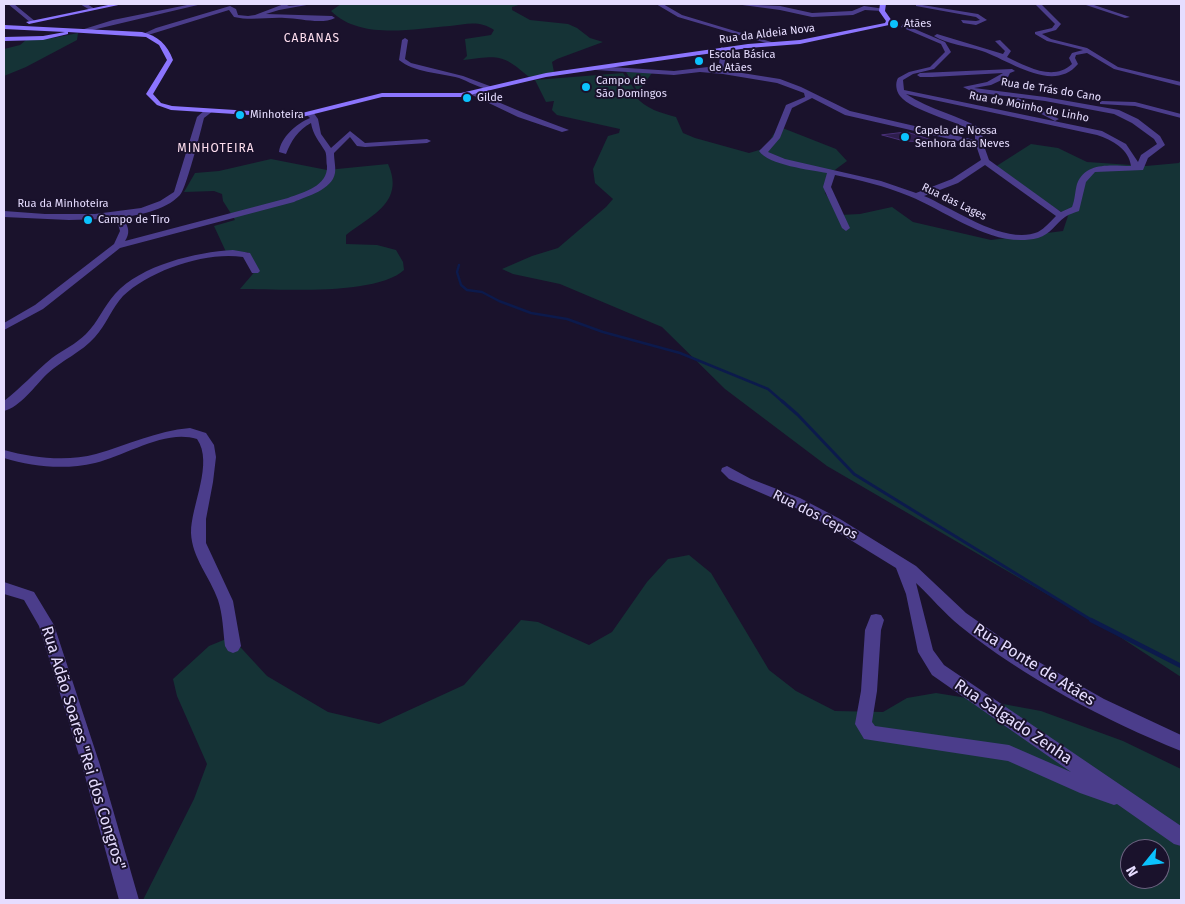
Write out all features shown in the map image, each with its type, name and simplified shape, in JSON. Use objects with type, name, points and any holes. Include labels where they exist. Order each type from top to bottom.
[{"type":"street","points":[[11,4],[32,24],[83,30],[146,34],[230,8]]},
{"type":"street","points":[[83,4],[92,9]]},
{"type":"street","points":[[6,27],[32,24],[120,4]]},
{"type":"street","points":[[4,39],[43,38],[200,4]]},
{"type":"street","points":[[257,16],[288,4]]},
{"type":"street","points":[[276,9],[309,4]]},
{"type":"street","points":[[659,4],[680,16],[775,44]]},
{"type":"street","points":[[738,4],[780,8],[812,15],[853,13],[864,8],[882,6],[889,21],[1004,57],[1028,70]]},
{"type":"street","points":[[915,4],[978,28]]},
{"type":"street","points":[[915,4],[978,16],[984,20],[976,23],[963,21]]},
{"type":"street","points":[[1038,4],[1058,24],[1054,29],[1037,34],[1049,40],[1089,51],[1116,68],[1181,84]]},
{"type":"street","points":[[1086,4],[1127,17]]},
{"type":"street","points":[[218,5],[234,10],[236,16],[240,18],[257,16],[286,16],[306,19],[332,18]]},
{"type":"street","points":[[276,9],[286,13],[286,16]]},
{"type":"street","name":"Rua da Aldeia Nova","points":[[146,34],[163,44],[170,60],[149,94],[159,104],[171,108],[312,117],[358,100],[382,95],[450,96],[472,93],[546,75],[722,49],[800,42],[882,26],[889,21]]},
{"type":"street","points":[[903,26],[943,43],[947,50],[932,68],[900,79],[899,84],[906,98],[925,108],[974,127],[979,131],[979,143],[985,161],[1061,216]]},
{"type":"street","points":[[405,40],[402,60],[409,64],[461,77],[492,88]]},
{"type":"street","points":[[998,41],[1008,51],[1004,57]]},
{"type":"street","points":[[719,69],[724,52],[722,49]]},
{"type":"street","points":[[908,75],[945,76],[974,72],[1028,70],[1055,73],[1066,71],[1075,64],[1072,58],[1074,54],[1089,51]]},
{"type":"street","points":[[596,68],[659,73],[719,69],[784,83],[798,88],[830,106],[866,118],[979,143]]},
{"type":"street","points":[[979,89],[1003,78],[1007,75],[1007,71]]},
{"type":"street","points":[[979,89],[1026,103],[1037,108],[1043,115]]},
{"type":"street","name":"Rua de Trás do Cano","points":[[979,89],[1116,112]]},
{"type":"street","name":"Rua do Moinho do Linho","points":[[902,91],[1106,135],[1122,145],[1130,154],[1135,169]]},
{"type":"street","points":[[472,93],[565,130]]},
{"type":"street","name":"Rua das Lages","points":[[807,93],[809,98],[789,108],[776,138],[763,152],[775,158],[886,186],[916,196],[986,230],[1014,236],[1030,236],[1043,233],[1052,227],[1061,216],[1076,209],[1082,182],[1091,171],[1102,168],[1135,169]]},
{"type":"street","points":[[1072,104],[1084,101],[1135,104],[1181,116]]},
{"type":"street","points":[[966,106],[1001,108],[1043,115],[1084,129]]},
{"type":"street","name":"Rua da Minhoteira","points":[[4,214],[39,217],[101,217],[158,206],[171,200],[178,193],[201,117],[209,111]]},
{"type":"street","points":[[1116,112],[1131,111],[1181,122]]},
{"type":"street","points":[[1116,112],[1135,121],[1157,138],[1161,145],[1144,157],[1142,166],[1135,169]]},
{"type":"street","points":[[117,246],[291,200],[313,191],[328,181],[331,173],[330,153],[317,134],[312,117],[284,145],[283,152]]},
{"type":"street","points":[[330,153],[350,133],[360,144],[365,145],[427,141]]},
{"type":"street","points":[[916,196],[955,181],[985,161]]},
{"type":"street","points":[[831,173],[827,187],[846,228]]},
{"type":"street","points":[[4,327],[38,307],[117,246],[125,235],[125,227],[121,222],[101,217]]},
{"type":"street","points":[[4,407],[26,390],[57,360],[86,340],[121,293],[138,279],[168,266],[195,258],[225,254],[247,255],[255,271]]},
{"type":"street","points":[[4,454],[35,462],[92,459],[168,434],[193,432],[202,436],[207,442],[209,453],[208,478],[198,532],[200,544],[226,602],[233,646]]},
{"type":"street","name":"Rua dos Cepos","points":[[727,471],[736,478],[758,488],[781,494],[830,520],[902,564]]},
{"type":"street","name":"Rua Ponte de Atães","points":[[902,564],[916,574],[966,623],[1068,689],[1181,744]]},
{"type":"street","name":"Rua Salgado Zenha","points":[[902,564],[913,594],[926,652],[938,670],[1181,837]]},
{"type":"street","name":"Rua Adão Soares \"Rei dos Congros\"","points":[[4,588],[29,596],[46,625],[91,765],[129,900]]},
{"type":"street","points":[[876,620],[869,691],[863,724],[870,733],[1009,753],[1086,787],[1128,801]]},
{"type":"green space","points":[[341,4],[522,4],[512,7],[512,10],[530,20],[568,24],[590,38],[603,42],[552,62],[554,72],[529,77],[512,64],[499,58],[463,60],[467,56],[465,39],[491,35],[494,30],[489,27],[473,24],[403,30],[371,29],[356,26],[343,20],[331,11]]},
{"type":"green space","points":[[78,33],[77,40],[26,67],[4,76],[4,49],[20,45],[26,40],[53,38]]},
{"type":"green space","points":[[626,72],[652,73],[638,92]]},
{"type":"green space","points":[[623,73],[638,94],[592,98],[635,96],[649,107],[676,117],[683,133],[749,153],[766,148],[780,127],[836,149],[847,161],[828,175],[825,193],[840,215],[860,214],[892,207],[913,222],[991,240],[1063,231],[1068,216],[1026,190],[995,167],[1031,144],[1058,148],[1087,162],[1146,166],[1179,163],[1181,160],[1181,677],[1117,635],[827,466],[725,389],[662,327],[560,284],[513,274],[502,269],[532,256],[558,248],[613,199],[595,183],[593,169],[608,136],[619,133],[620,129],[557,115],[552,110],[554,101],[546,102],[535,80]]},
{"type":"green space","points":[[271,159],[327,170],[388,164],[392,177],[392,188],[389,198],[375,214],[346,235],[346,244],[377,245],[396,250],[403,262],[404,270],[390,278],[372,284],[350,287],[301,290],[240,289],[257,269],[248,252],[227,254],[214,226],[235,220],[223,201],[222,194],[214,191],[184,192],[195,173],[219,171]]},
{"type":"green space","points":[[689,555],[711,573],[769,670],[796,691],[835,711],[883,712],[907,698],[936,693],[992,702],[1041,711],[1123,741],[1181,769],[1181,900],[143,900],[194,799],[207,764],[177,696],[173,679],[209,646],[231,637],[267,676],[328,712],[379,724],[464,685],[521,620],[538,622],[589,645],[612,632],[647,582],[668,559]]},
{"type":"building","name":"Capela de Nossa Senhora das Neves","points":[[907,132],[932,140],[932,142],[904,141],[882,135]]},
{"type":"waterway","points":[[459,265],[457,272],[461,285],[467,290],[482,292],[499,301],[531,313],[567,319],[603,332],[680,353],[768,389],[783,402]]},
{"type":"waterway","points":[[782,401],[798,415],[854,474],[1093,621]]},
{"type":"waterway","points":[[1091,620],[1181,666]]},
{"type":"place","name":"Atães","points":[[894,24]]},
{"type":"place","name":"Escola Básica de Atães","points":[[699,61]]},
{"type":"place","name":"Campo de São Domingos","points":[[586,87]]},
{"type":"place","name":"Gilde","points":[[467,98]]},
{"type":"place","name":"Minhoteira","points":[[240,115]]},
{"type":"place","name":"Capela de Nossa Senhora das Neves","points":[[905,137]]},
{"type":"place","name":"Campo de Tiro","points":[[88,220]]},
{"type":"district","name":"CABANAS","points":[[312,39]]},
{"type":"district","name":"MINHOTEIRA","points":[[216,149]]}]
